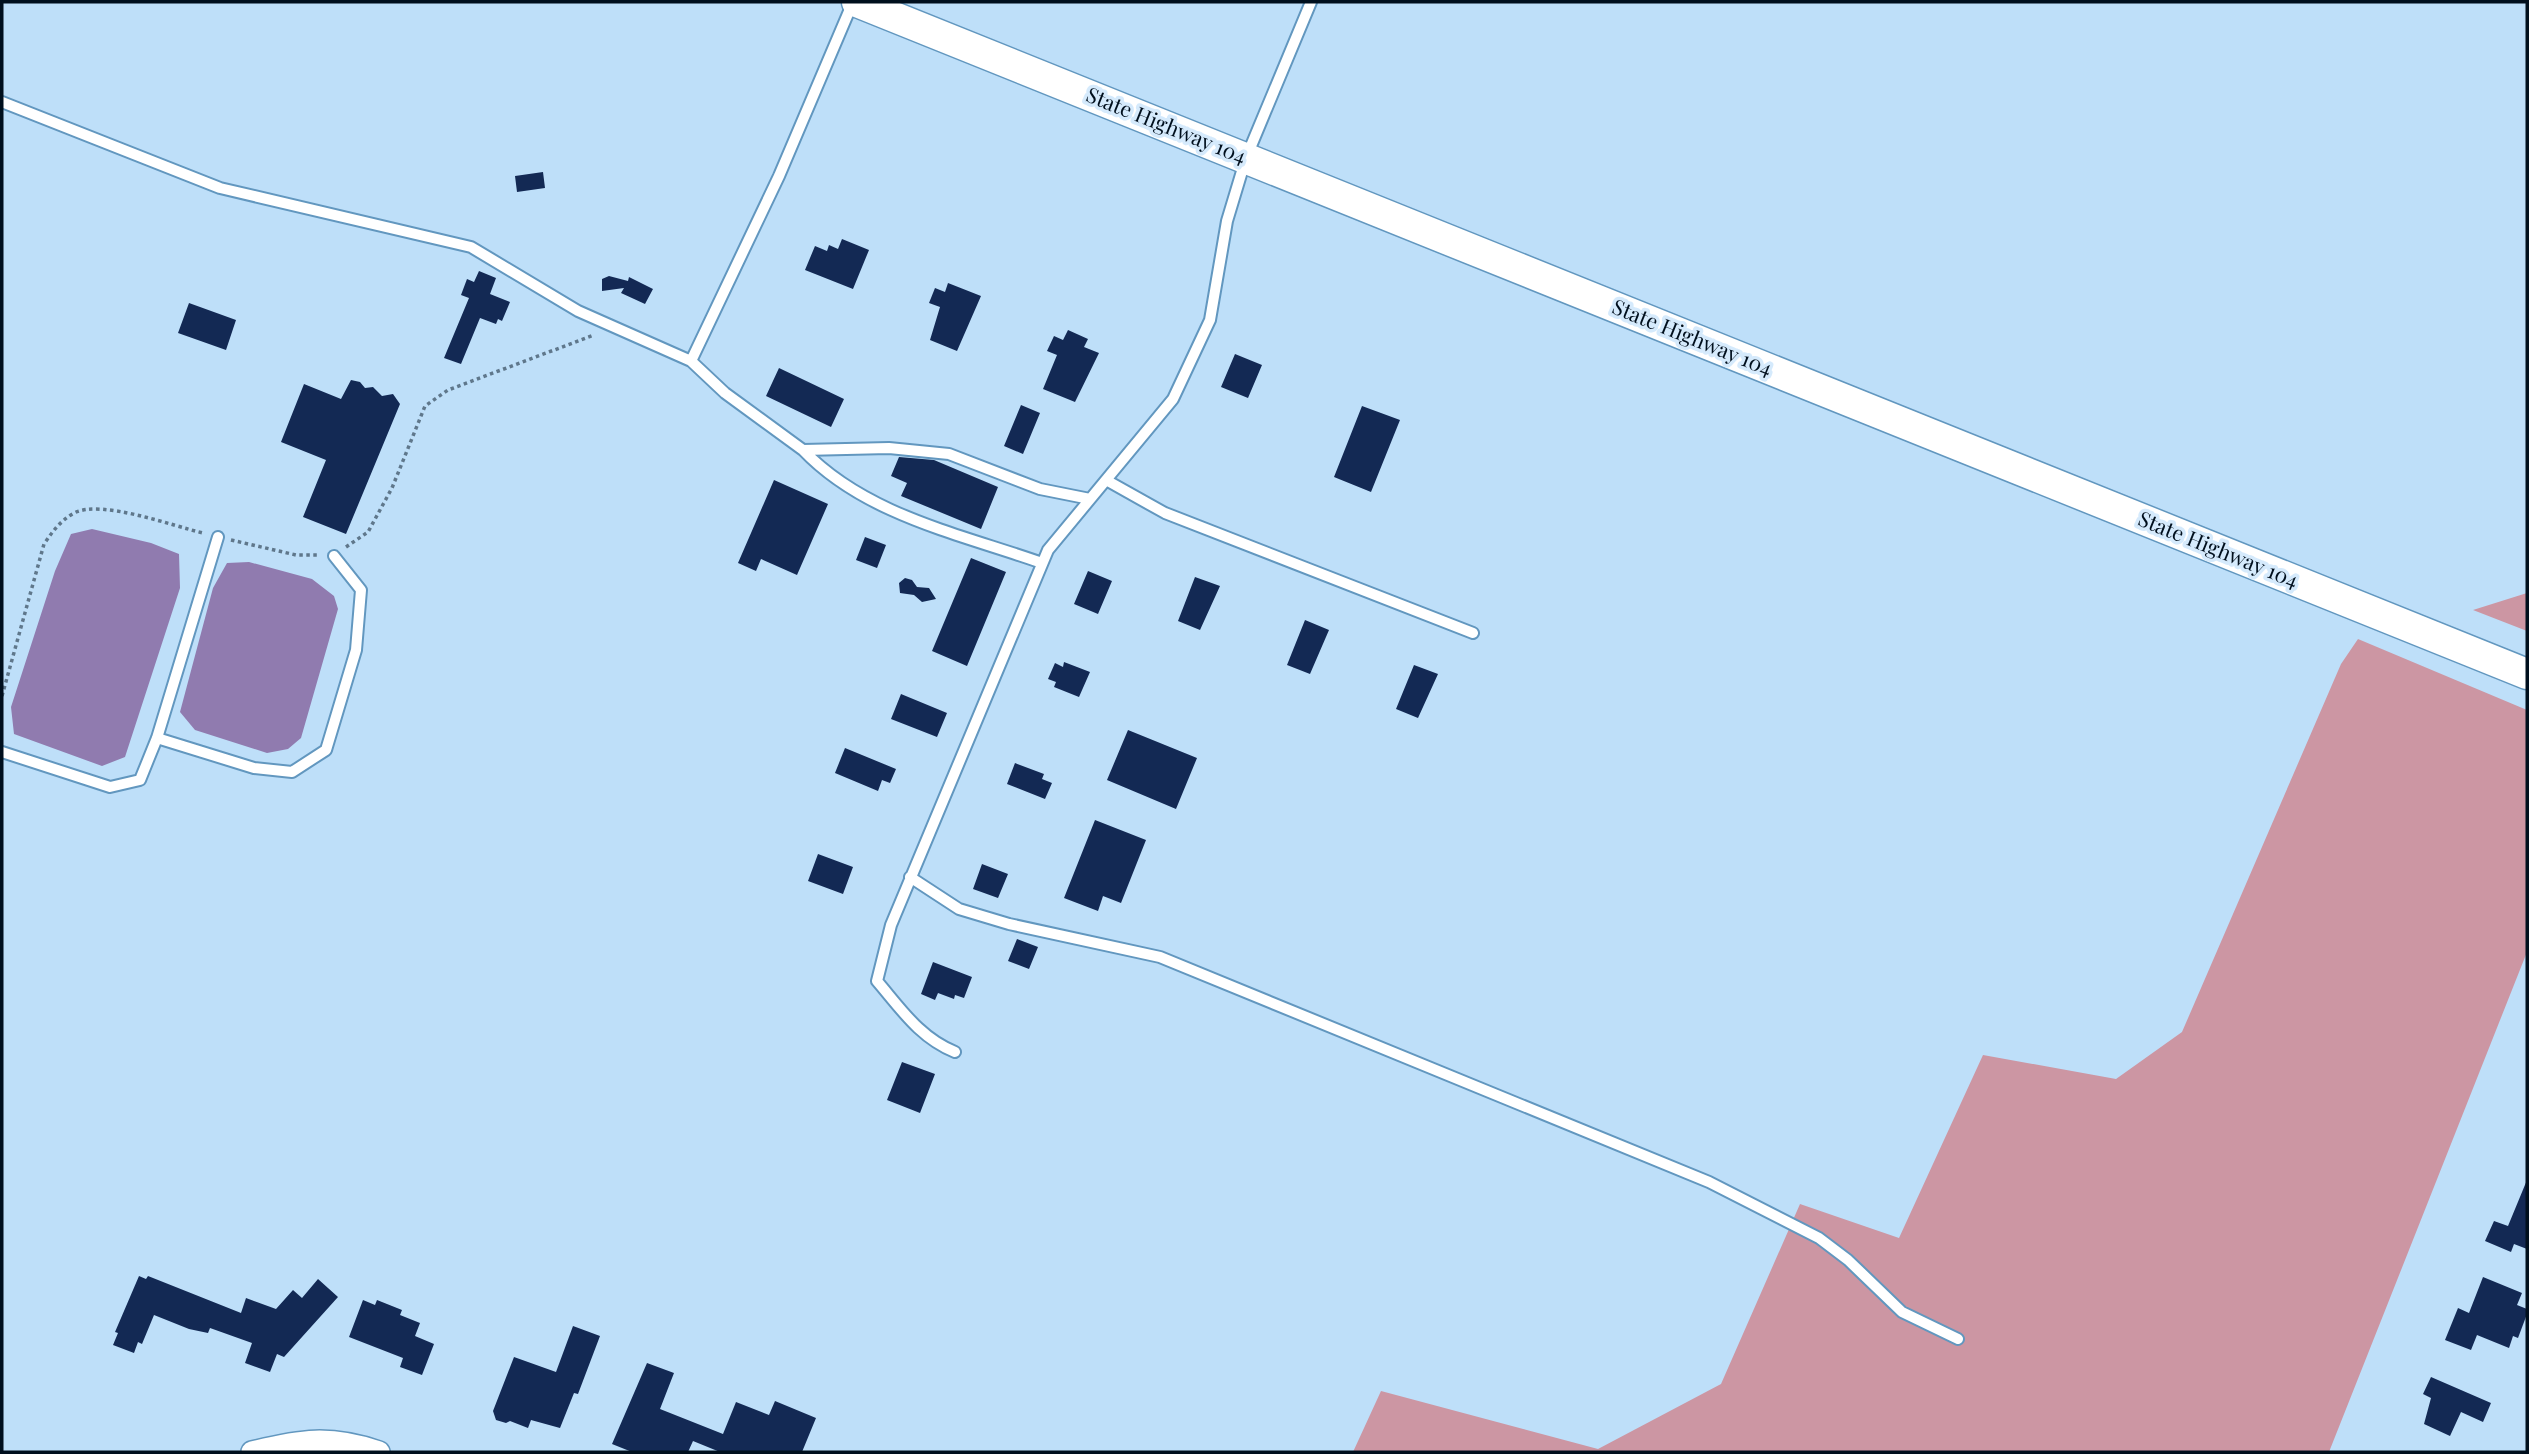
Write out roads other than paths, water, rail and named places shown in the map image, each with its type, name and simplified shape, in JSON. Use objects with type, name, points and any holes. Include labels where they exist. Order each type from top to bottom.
[{"type":"main road","name":"State Highway 104","points":[[855,2],[2527,674]]},
{"type":"street","points":[[251,1452],[297,1441],[338,1440],[371,1451]]},
{"type":"lane","points":[[691,361],[779,176],[855,2]]},
{"type":"lane","points":[[955,1052],[938,1045],[916,1028],[877,981],[891,925],[1048,550],[1173,399],[1210,320],[1227,221],[1246,158],[1311,2]]},
{"type":"lane","points":[[2,102],[220,188],[471,247],[578,311],[691,361],[725,393],[803,450],[824,473],[869,502],[1042,563]]},
{"type":"lane","points":[[803,450],[889,448],[949,454],[1040,489],[1090,499]]},
{"type":"lane","points":[[1105,480],[1165,513],[1473,633]]},
{"type":"lane","points":[[2,752],[110,787],[140,780],[157,738],[218,537]]},
{"type":"lane","points":[[157,738],[254,768],[292,772],[326,750],[356,650],[361,590],[334,556]]},
{"type":"lane","points":[[910,877],[959,909],[1009,924],[1160,957],[1709,1182],[1819,1238],[1848,1260],[1902,1312],[1958,1339]]}]
